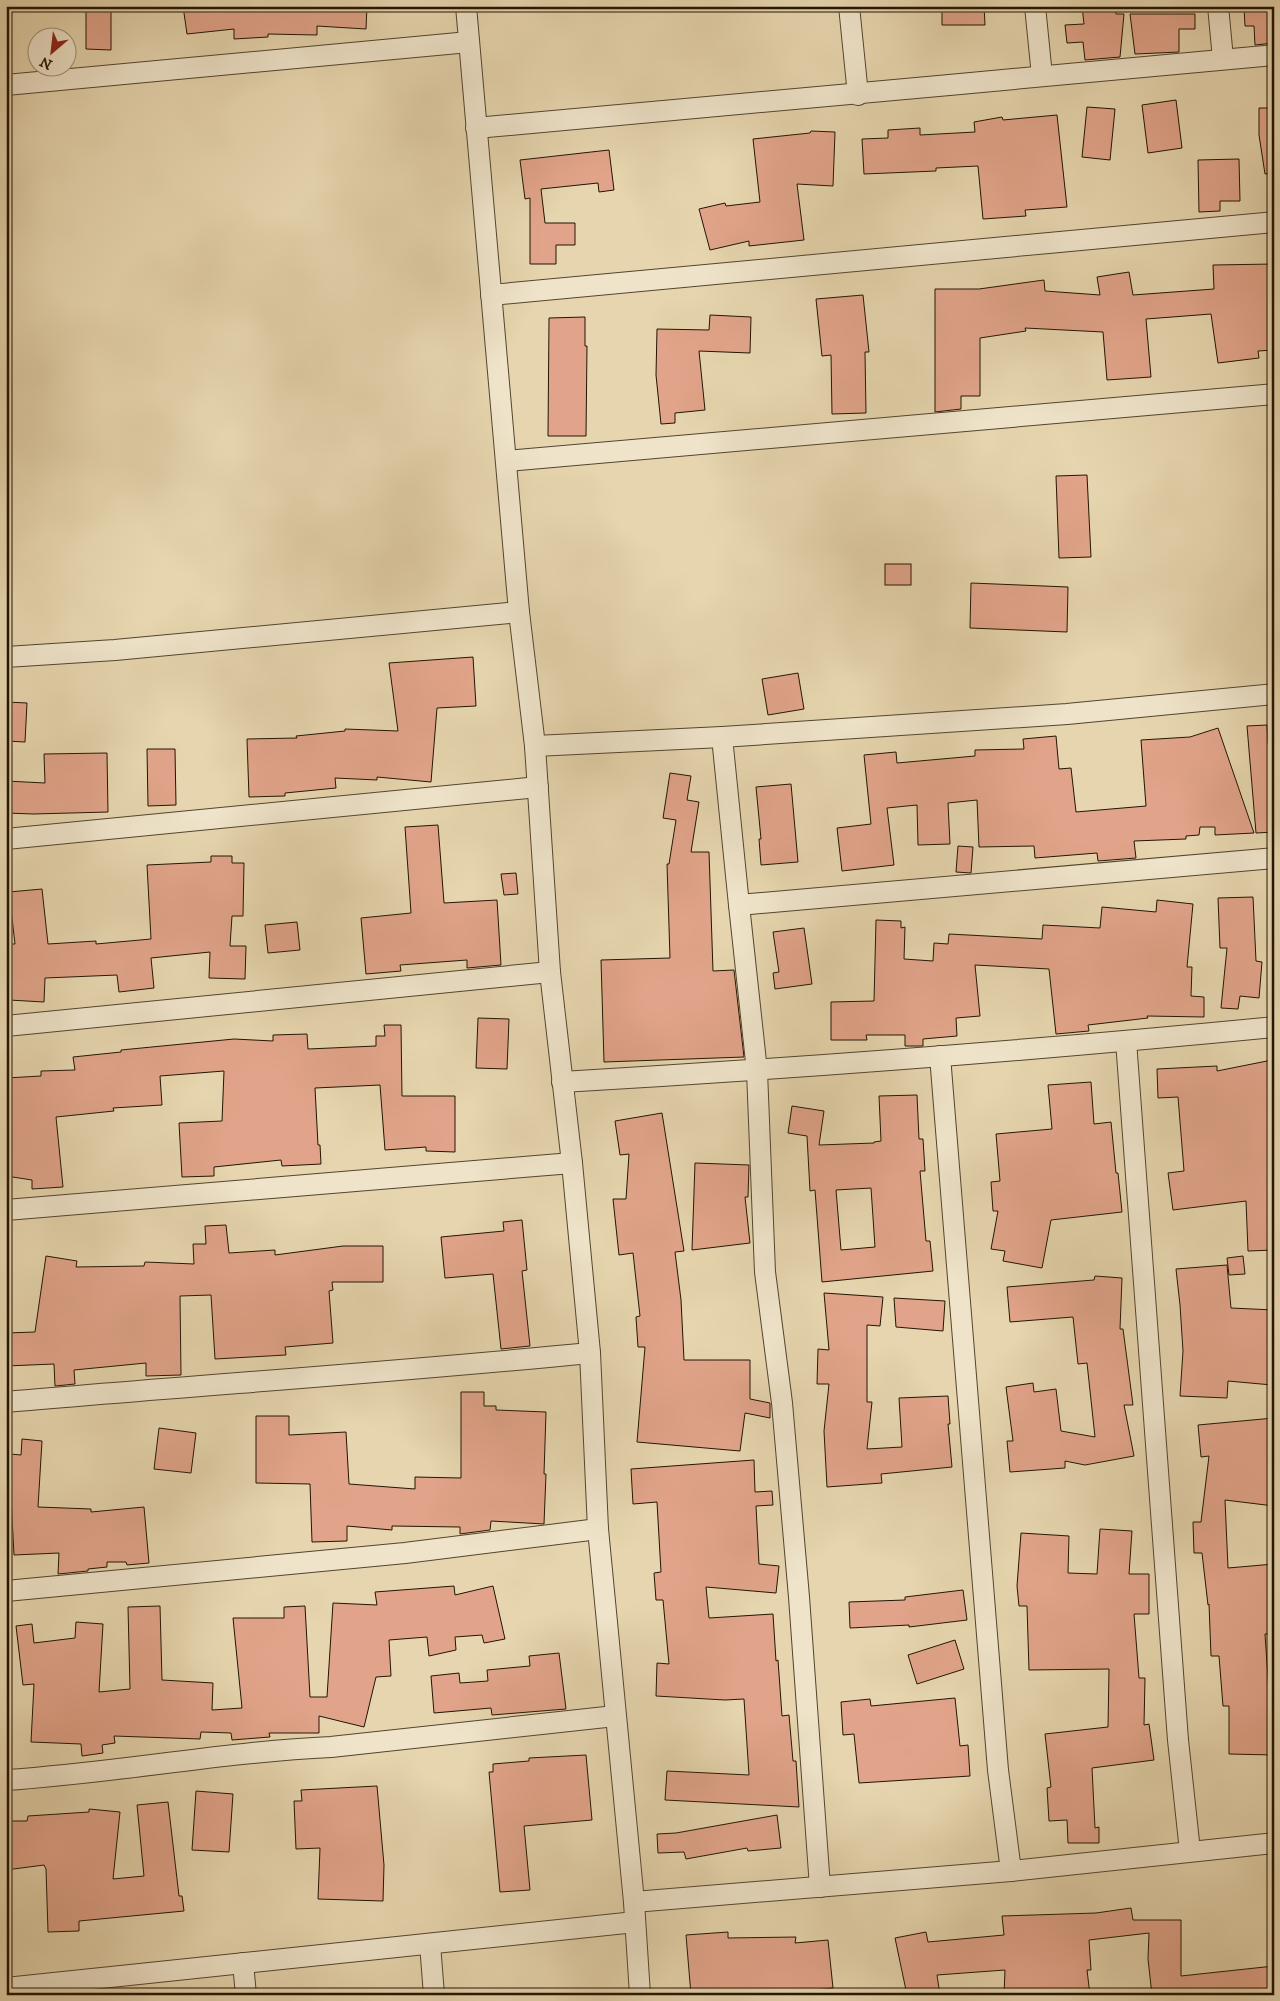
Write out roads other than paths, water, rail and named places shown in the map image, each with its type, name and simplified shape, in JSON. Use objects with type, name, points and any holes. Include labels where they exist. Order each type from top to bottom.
[{"type":"street","points":[[466,6],[519,612],[535,746],[550,972],[572,1163],[590,1353],[598,1529],[634,1902],[640,1995]]},
{"type":"street","points":[[849,6],[858,94]]},
{"type":"street","points":[[1035,6],[1042,76]]},
{"type":"street","points":[[1218,6],[1223,59]]},
{"type":"street","points":[[6,85],[469,42]]},
{"type":"street","points":[[476,128],[1274,55]]},
{"type":"street","points":[[491,295],[1274,222]]},
{"type":"street","points":[[506,461],[1274,394]]},
{"type":"street","points":[[6,657],[115,650],[519,612]]},
{"type":"street","points":[[535,746],[722,737],[1067,714],[1274,694]]},
{"type":"street","points":[[722,737],[738,905],[758,1071],[765,1272],[782,1403],[798,1577],[811,1733],[820,1887]]},
{"type":"street","points":[[6,839],[538,787]]},
{"type":"street","points":[[738,905],[1274,858]]},
{"type":"street","points":[[6,1026],[550,972]]},
{"type":"street","points":[[562,1082],[758,1071],[1126,1041],[1274,1026]]},
{"type":"street","points":[[1126,1041],[1178,1740],[1190,1851]]},
{"type":"street","points":[[940,1056],[997,1761],[1011,1871]]},
{"type":"street","points":[[6,1210],[572,1163]]},
{"type":"street","points":[[6,1402],[178,1387],[394,1372],[590,1353]]},
{"type":"street","points":[[6,1591],[405,1553],[598,1529]]},
{"type":"street","points":[[6,1780],[69,1776],[293,1749],[331,1747],[615,1716]]},
{"type":"street","points":[[634,1902],[1011,1871],[1190,1851],[1274,1844]]},
{"type":"street","points":[[6,1988],[62,1988],[243,1963],[635,1922]]},
{"type":"street","points":[[430,1944],[434,1995]]},
{"type":"street","points":[[243,1963],[246,1995]]}]
